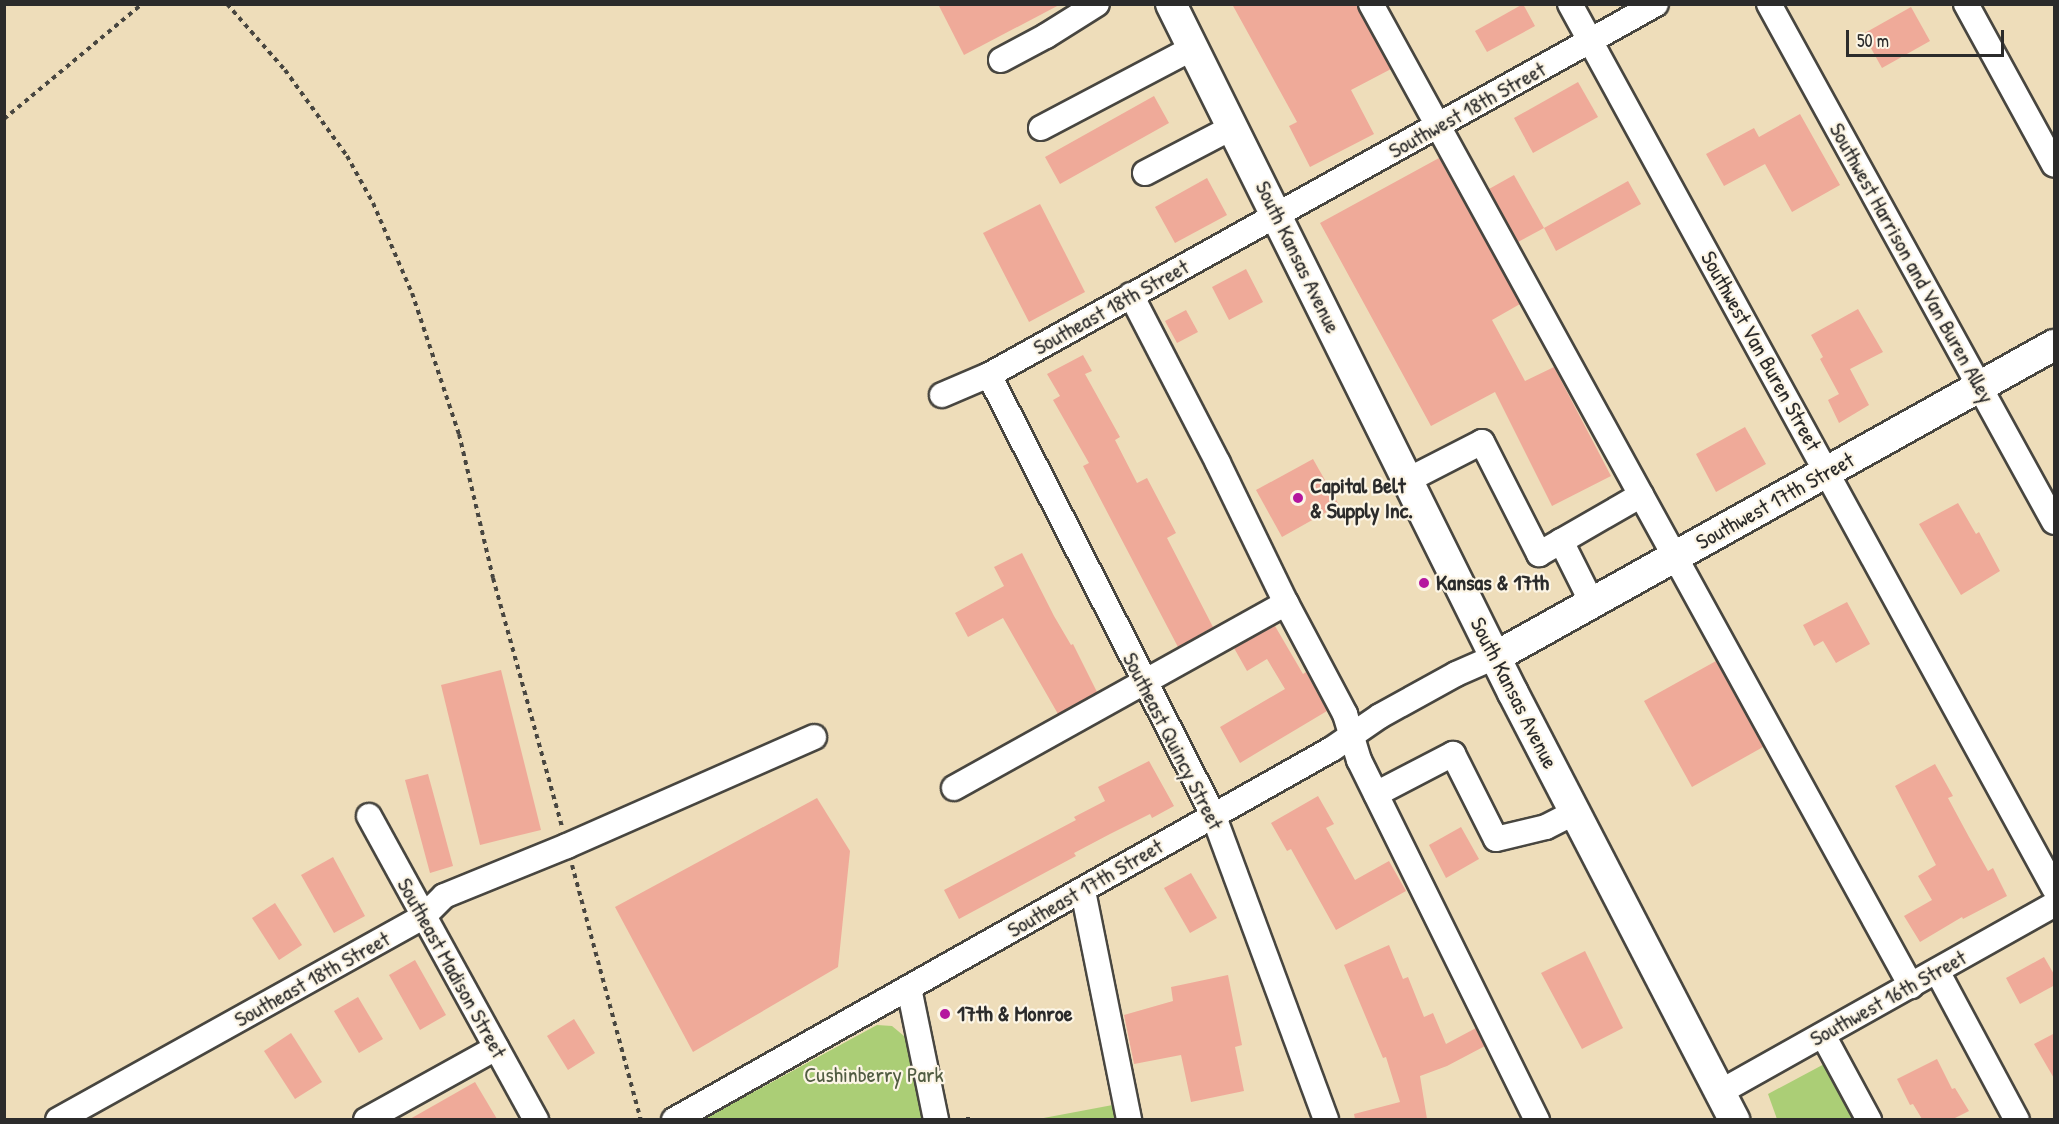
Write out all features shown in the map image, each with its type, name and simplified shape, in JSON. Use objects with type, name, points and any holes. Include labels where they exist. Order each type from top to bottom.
[{"type":"main road","name":"South Kansas Avenue","points":[[1171,4],[1495,657],[1722,1091],[1734,1119]]},
{"type":"main road","name":"Southwest 17th Street","points":[[1495,657],[2055,345]]},
{"type":"street","points":[[1001,60],[1046,36],[1096,4]]},
{"type":"street","points":[[1371,4],[1911,986]]},
{"type":"street","name":"Southwest Van Buren Street","points":[[1570,4],[2055,888]]},
{"type":"street","name":"Southwest 18th Street","points":[[1277,215],[1656,4]]},
{"type":"street","name":"Southwest Harrison and Van Buren Alley","points":[[1769,4],[2055,522]]},
{"type":"street","points":[[1966,4],[2055,165]]},
{"type":"street","points":[[1041,128],[1193,48]]},
{"type":"street","points":[[1145,173],[1233,127]]},
{"type":"street","name":"Southeast 18th Street","points":[[942,395],[988,375],[1277,215]]},
{"type":"street","points":[[1131,295],[1218,462],[1286,603],[1345,714],[1359,760],[1537,1119]]},
{"type":"street","name":"Southeast Quincy Street","points":[[988,375],[1213,814],[1326,1119]]},
{"type":"street","points":[[1408,480],[1482,442],[1539,554],[1641,495]]},
{"type":"street","points":[[1561,541],[1592,603]]},
{"type":"street","points":[[954,788],[1286,603]]},
{"type":"street","name":"Southeast 17th Street","points":[[674,1119],[1083,891],[1352,735],[1380,716],[1446,679],[1495,657]]},
{"type":"street","name":"Southeast 18th Street","points":[[58,1119],[424,916],[444,896],[567,846],[814,737]]},
{"type":"street","points":[[1376,794],[1454,754],[1496,839],[1546,827],[1575,812]]},
{"type":"street","name":"Southeast Madison Street","points":[[369,816],[536,1119]]},
{"type":"street","points":[[1083,891],[1129,1119]]},
{"type":"street","name":"Southwest 16th Street","points":[[1722,1091],[2055,905]]},
{"type":"street","points":[[1937,971],[2017,1119]]},
{"type":"street","points":[[909,988],[936,1119]]},
{"type":"street","points":[[1822,1035],[1869,1119]]},
{"type":"street","points":[[366,1119],[496,1048]]},
{"type":"path","points":[[4,119],[142,4]]},
{"type":"path","points":[[227,4],[285,70],[347,156],[373,202],[412,293],[459,434],[494,578],[641,1119]]},
{"type":"green space","name":"Cushinberry Park","points":[[877,1025],[892,1026],[910,1041],[928,1120],[702,1120]]},
{"type":"green space","points":[[1828,1062],[1859,1119],[1777,1119],[1768,1094]]},
{"type":"green space","points":[[1118,1104],[1121,1120],[1033,1120]]},
{"type":"building","points":[[938,4],[1061,4],[964,55]]},
{"type":"building","points":[[1232,4],[1357,4],[1391,69],[1351,90],[1374,134],[1310,167],[1289,126],[1297,122]]},
{"type":"building","points":[[1523,4],[1535,26],[1487,52],[1475,31]]},
{"type":"building","points":[[1911,7],[1930,41],[1882,68],[1863,34]]},
{"type":"building","points":[[1578,82],[1598,117],[1533,153],[1514,118]]},
{"type":"building","points":[[1154,96],[1169,123],[1060,184],[1045,157]]},
{"type":"building","points":[[1800,114],[1840,185],[1792,212],[1765,164],[1724,186],[1706,154],[1754,128],[1759,137]]},
{"type":"building","points":[[1439,158],[1520,304],[1492,320],[1525,381],[1554,367],[1611,476],[1552,506],[1495,392],[1431,426],[1320,223]]},
{"type":"building","points":[[1514,175],[1544,228],[1518,242],[1489,189]]},
{"type":"building","points":[[1207,178],[1227,215],[1175,243],[1155,207]]},
{"type":"building","points":[[1628,181],[1641,204],[1556,251],[1544,228]]},
{"type":"building","points":[[1040,204],[1085,292],[1029,322],[983,233]]},
{"type":"building","points":[[1246,269],[1263,302],[1229,320],[1212,287]]},
{"type":"building","points":[[1858,309],[1883,352],[1850,369],[1869,405],[1839,423],[1828,400],[1839,394],[1820,359],[1823,357],[1811,335]]},
{"type":"building","points":[[1186,310],[1198,332],[1177,343],[1165,321]]},
{"type":"building","points":[[1083,355],[1092,371],[1085,374],[1120,437],[1115,440],[1137,483],[1147,478],[1176,533],[1167,538],[1213,627],[1178,647],[1083,466],[1089,463],[1053,400],[1060,396],[1047,374]]},
{"type":"building","points":[[1745,427],[1766,464],[1716,492],[1696,454]]},
{"type":"building","name":"Capital Belt & Supply Inc.","points":[[1313,459],[1339,505],[1282,537],[1256,490]]},
{"type":"building","points":[[1958,503],[1976,534],[1979,532],[2000,571],[1961,595],[1919,524]]},
{"type":"building","points":[[1022,553],[1097,692],[1058,714],[1003,618],[968,637],[955,613],[1004,586],[994,567]]},
{"type":"building","points":[[1847,602],[1870,644],[1836,663],[1823,641],[1814,646],[1803,625]]},
{"type":"building","points":[[1275,626],[1303,674],[1306,672],[1327,711],[1240,763],[1220,727],[1285,689],[1267,659],[1247,671],[1234,648]]},
{"type":"building","points":[[1716,661],[1763,747],[1692,787],[1644,701]]},
{"type":"building","points":[[501,670],[541,830],[480,845],[441,685]]},
{"type":"building","points":[[1149,761],[1174,806],[1152,818],[1150,814],[1110,834],[1074,853],[1076,856],[959,919],[944,890],[1076,820],[1074,817],[1105,801],[1098,787]]},
{"type":"building","points":[[1935,764],[1953,796],[1948,798],[1969,837],[1988,871],[1993,868],[2007,896],[1963,919],[1962,917],[1920,942],[1904,916],[1932,900],[1918,876],[1936,865],[1895,786]]},
{"type":"building","points":[[428,774],[453,866],[430,873],[405,780]]},
{"type":"building","points":[[1318,796],[1334,824],[1326,828],[1355,880],[1389,861],[1406,891],[1336,930],[1291,849],[1287,851],[1271,823]]},
{"type":"building","points":[[817,798],[850,851],[838,967],[693,1052],[615,907]]},
{"type":"building","points":[[1461,827],[1479,859],[1446,878],[1429,845]]},
{"type":"building","points":[[333,857],[365,916],[334,933],[301,875]]},
{"type":"building","points":[[1191,873],[1217,918],[1190,933],[1164,888]]},
{"type":"building","points":[[275,903],[302,945],[279,960],[252,918]]},
{"type":"building","points":[[1389,945],[1403,979],[1408,977],[1424,1017],[1433,1013],[1446,1044],[1476,1028],[1485,1046],[1447,1066],[1420,1076],[1427,1119],[1355,1119],[1354,1114],[1400,1102],[1386,1057],[1383,1058],[1344,965]]},
{"type":"building","points":[[1585,951],[1623,1028],[1582,1049],[1541,973]]},
{"type":"building","points":[[2044,957],[2055,976],[2055,985],[2020,1004],[2006,978]]},
{"type":"building","points":[[415,960],[446,1015],[420,1030],[389,975]]},
{"type":"building","points":[[1228,975],[1242,1045],[1235,1047],[1244,1091],[1191,1102],[1181,1055],[1134,1064],[1124,1015],[1173,1001],[1171,987]]},
{"type":"building","points":[[358,997],[383,1039],[359,1053],[334,1011]]},
{"type":"building","points":[[574,1019],[595,1053],[568,1070],[547,1036]]},
{"type":"building","points":[[291,1033],[322,1082],[295,1099],[264,1051]]},
{"type":"building","points":[[2055,1033],[2055,1080],[2034,1044]]},
{"type":"building","points":[[1937,1059],[1952,1089],[1955,1088],[1969,1111],[1953,1119],[1922,1119],[1913,1104],[1910,1105],[1897,1079]]},
{"type":"building","points":[[475,1082],[497,1119],[410,1119]]},
{"type":"place","name":"Capital Belt & Supply Inc.","points":[[1298,498]]},
{"type":"place","name":"Kansas & 17th","points":[[1424,583]]},
{"type":"place","name":"17th & Monroe","points":[[945,1014]]}]
